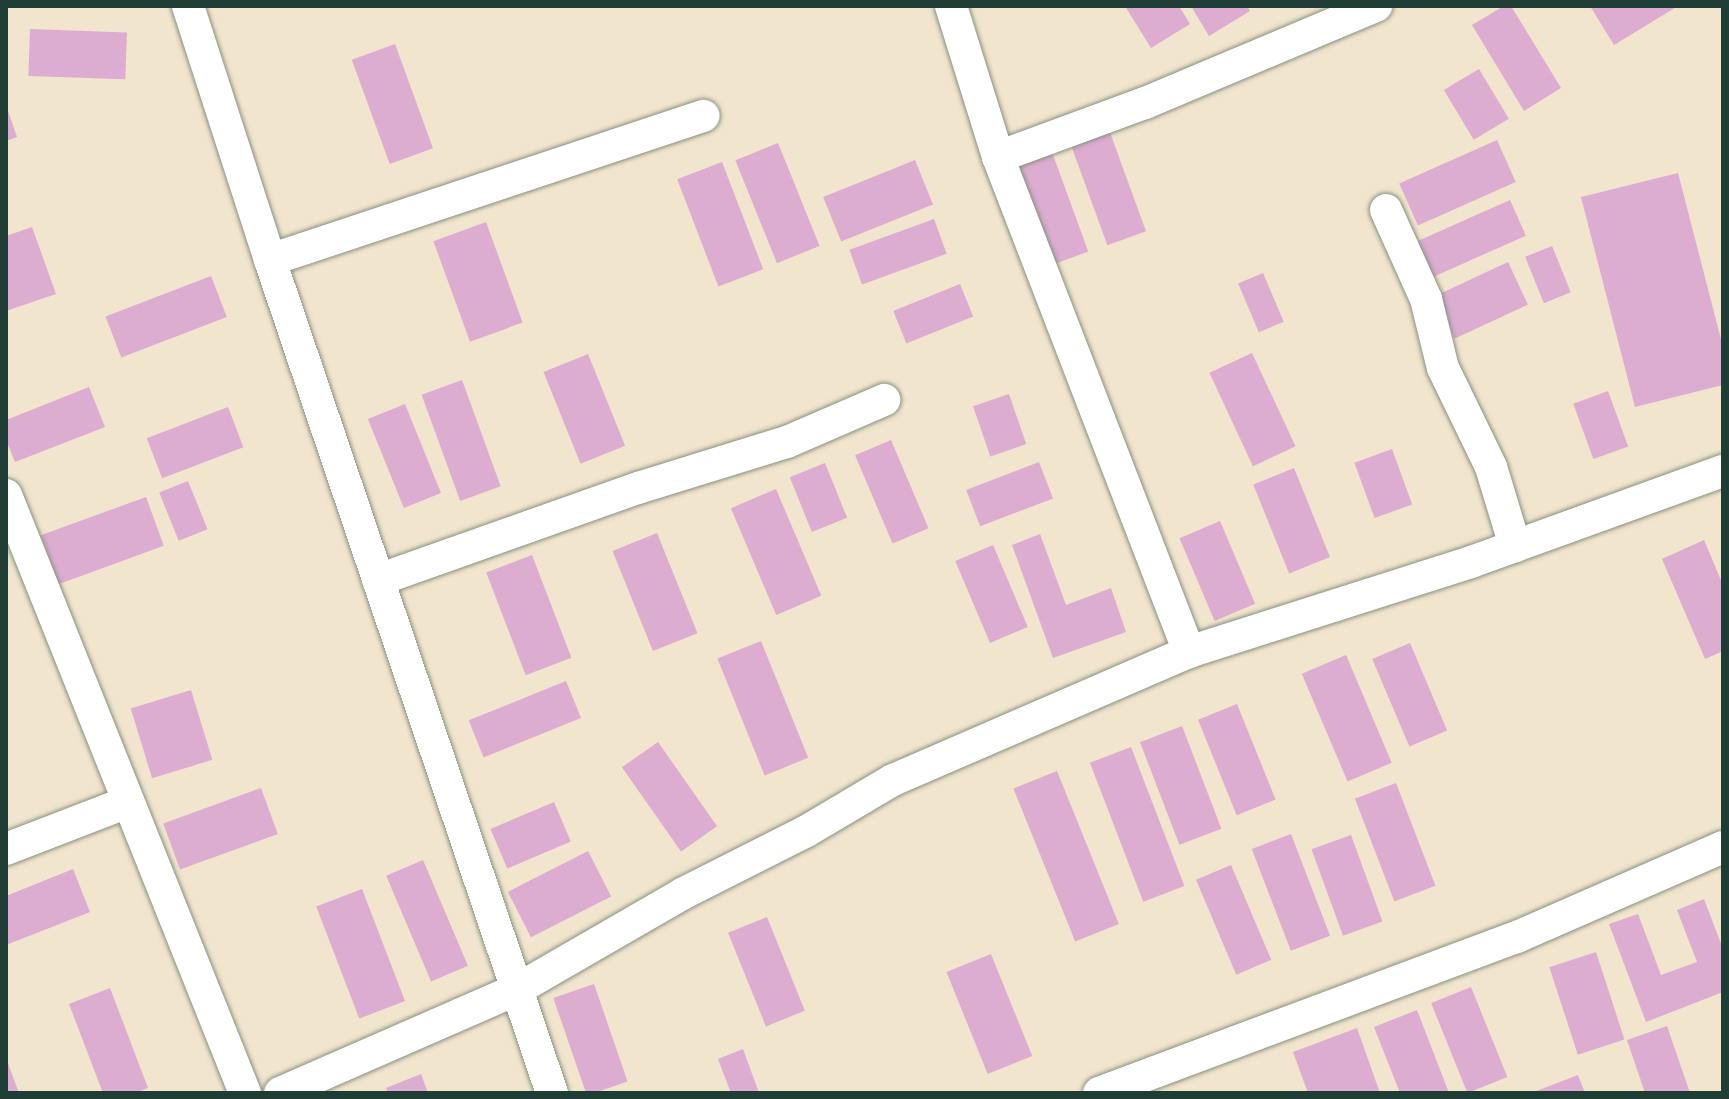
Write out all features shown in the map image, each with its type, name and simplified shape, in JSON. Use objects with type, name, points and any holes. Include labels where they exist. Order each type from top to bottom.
[{"type":"street","points":[[188,6],[270,260],[552,1093]]},
{"type":"street","points":[[951,6],[998,157],[1189,652]]},
{"type":"street","points":[[998,157],[1145,103],[1376,6]]},
{"type":"street","points":[[270,260],[704,116]]},
{"type":"street","points":[[1386,210],[1426,299],[1443,368],[1491,467],[1515,546]]},
{"type":"street","points":[[378,580],[638,488],[787,442],[884,400]]},
{"type":"street","points":[[280,1093],[516,990],[682,894],[805,832],[893,780],[1189,652],[1515,546],[1723,471]]},
{"type":"street","points":[[7,501],[245,1093]]},
{"type":"street","points":[[6,849],[128,802]]},
{"type":"street","points":[[1099,1093],[1517,937],[1723,847]]},
{"type":"building","points":[[1125,6],[1179,6],[1190,24],[1151,48]]},
{"type":"building","points":[[1191,6],[1247,6],[1250,11],[1209,36]]},
{"type":"building","points":[[1504,6],[1511,6],[1561,88],[1524,111],[1472,25]]},
{"type":"building","points":[[1590,6],[1678,6],[1614,45]]},
{"type":"building","points":[[30,29],[127,32],[125,79],[28,76]]},
{"type":"building","points":[[395,44],[433,148],[390,164],[352,60]]},
{"type":"building","points":[[1479,69],[1509,119],[1474,140],[1444,90]]},
{"type":"building","points":[[6,105],[17,137],[6,141]]},
{"type":"building","points":[[1108,127],[1146,231],[1107,245],[1069,141]]},
{"type":"building","points":[[1497,140],[1516,182],[1418,226],[1399,184]]},
{"type":"building","points":[[778,143],[820,246],[777,263],[735,160]]},
{"type":"building","points":[[1052,152],[1088,252],[1049,266],[1013,166]]},
{"type":"building","points":[[915,160],[933,205],[841,242],[823,197]]},
{"type":"building","points":[[722,162],[763,269],[718,287],[677,179]]},
{"type":"building","points":[[1678,173],[1723,347],[1723,385],[1635,407],[1581,197]]},
{"type":"building","points":[[1510,200],[1526,236],[1434,277],[1418,241]]},
{"type":"building","points":[[934,219],[947,254],[862,285],[849,250]]},
{"type":"building","points":[[486,222],[523,323],[470,342],[433,241]]},
{"type":"building","points":[[32,227],[56,294],[6,311],[6,236]]},
{"type":"building","points":[[1552,246],[1571,292],[1544,303],[1525,257]]},
{"type":"building","points":[[1508,262],[1528,305],[1454,339],[1435,296]]},
{"type":"building","points":[[1263,273],[1284,322],[1259,332],[1238,284]]},
{"type":"building","points":[[211,276],[227,317],[121,358],[106,316]]},
{"type":"building","points":[[960,284],[973,316],[906,343],[893,311]]},
{"type":"building","points":[[1252,353],[1296,446],[1253,466],[1209,373]]},
{"type":"building","points":[[588,354],[625,446],[581,464],[543,372]]},
{"type":"building","points":[[462,380],[501,486],[460,501],[422,395]]},
{"type":"building","points":[[89,387],[105,427],[15,462],[6,440],[6,420]]},
{"type":"building","points":[[1608,391],[1628,446],[1593,459],[1573,404]]},
{"type":"building","points":[[1009,394],[1026,444],[990,456],[973,406]]},
{"type":"building","points":[[405,404],[441,493],[404,508],[368,419]]},
{"type":"building","points":[[228,407],[243,447],[162,478],[147,438]]},
{"type":"building","points":[[891,440],[929,528],[893,544],[855,455]]},
{"type":"building","points":[[1392,449],[1412,504],[1375,518],[1354,463]]},
{"type":"building","points":[[1039,462],[1053,498],[980,526],[966,490]]},
{"type":"building","points":[[825,463],[847,518],[812,532],[790,477]]},
{"type":"building","points":[[1294,468],[1330,557],[1289,573],[1253,484]]},
{"type":"building","points":[[188,481],[207,529],[179,541],[159,493]]},
{"type":"building","points":[[776,489],[821,596],[776,615],[731,508]]},
{"type":"building","points":[[146,497],[164,546],[59,584],[41,535]]},
{"type":"building","points":[[1220,521],[1255,604],[1215,621],[1179,538]]},
{"type":"building","points":[[657,533],[697,633],[653,651],[612,551]]},
{"type":"building","points":[[1040,534],[1066,605],[1111,588],[1126,632],[1053,658],[1012,545]]},
{"type":"building","points":[[1704,540],[1723,585],[1723,651],[1705,659],[1662,559]]},
{"type":"building","points":[[993,545],[1028,627],[990,643],[955,561]]},
{"type":"building","points":[[532,555],[571,658],[526,675],[486,573]]},
{"type":"building","points":[[761,641],[808,758],[765,775],[717,659]]},
{"type":"building","points":[[1410,643],[1447,730],[1409,746],[1372,659]]},
{"type":"building","points":[[1346,655],[1392,763],[1348,781],[1302,674]]},
{"type":"building","points":[[566,681],[581,718],[484,757],[469,720]]},
{"type":"building","points":[[191,690],[212,760],[152,778],[131,708]]},
{"type":"building","points":[[1237,704],[1276,799],[1237,815],[1198,720]]},
{"type":"building","points":[[1182,726],[1221,829],[1179,845],[1140,742]]},
{"type":"building","points":[[658,742],[717,826],[681,852],[622,767]]},
{"type":"building","points":[[1131,747],[1184,886],[1143,902],[1090,763]]},
{"type":"building","points":[[1057,771],[1119,924],[1075,942],[1013,789]]},
{"type":"building","points":[[1396,783],[1435,886],[1394,901],[1355,799]]},
{"type":"building","points":[[261,788],[278,834],[180,870],[163,824]]},
{"type":"building","points":[[554,802],[571,842],[507,869],[490,829]]},
{"type":"building","points":[[1291,834],[1330,936],[1291,951],[1252,849]]},
{"type":"building","points":[[1351,835],[1382,921],[1343,936],[1312,849]]},
{"type":"building","points":[[588,851],[611,896],[531,937],[508,892]]},
{"type":"building","points":[[423,860],[468,966],[431,981],[386,876]]},
{"type":"building","points":[[1231,865],[1271,960],[1236,975],[1196,880]]},
{"type":"building","points":[[73,869],[90,912],[6,945],[6,896]]},
{"type":"building","points":[[362,889],[405,1001],[359,1019],[316,907]]},
{"type":"building","points":[[1704,899],[1723,949],[1723,992],[1646,1022],[1609,924],[1638,914],[1661,975],[1697,962],[1677,910]]},
{"type":"building","points":[[767,917],[805,1011],[766,1026],[728,933]]},
{"type":"building","points":[[1596,952],[1624,1039],[1578,1055],[1549,967]]},
{"type":"building","points":[[991,954],[1032,1056],[988,1074],[946,972]]},
{"type":"building","points":[[594,984],[628,1081],[586,1093],[553,998]]},
{"type":"building","points":[[1471,987],[1507,1077],[1467,1093],[1431,1003]]},
{"type":"building","points":[[110,988],[148,1088],[135,1093],[103,1093],[69,1004]]},
{"type":"building","points":[[1417,1010],[1449,1093],[1400,1093],[1374,1027]]},
{"type":"building","points":[[1667,1026],[1690,1093],[1645,1093],[1627,1040]]},
{"type":"building","points":[[1357,1028],[1380,1093],[1308,1093],[1293,1052]]},
{"type":"building","points":[[743,1049],[759,1093],[731,1093],[718,1059]]},
{"type":"building","points":[[6,1058],[19,1093],[6,1093]]},
{"type":"building","points":[[421,1074],[428,1093],[388,1093],[386,1088]]},
{"type":"building","points":[[1578,1075],[1585,1093],[1531,1093]]}]
